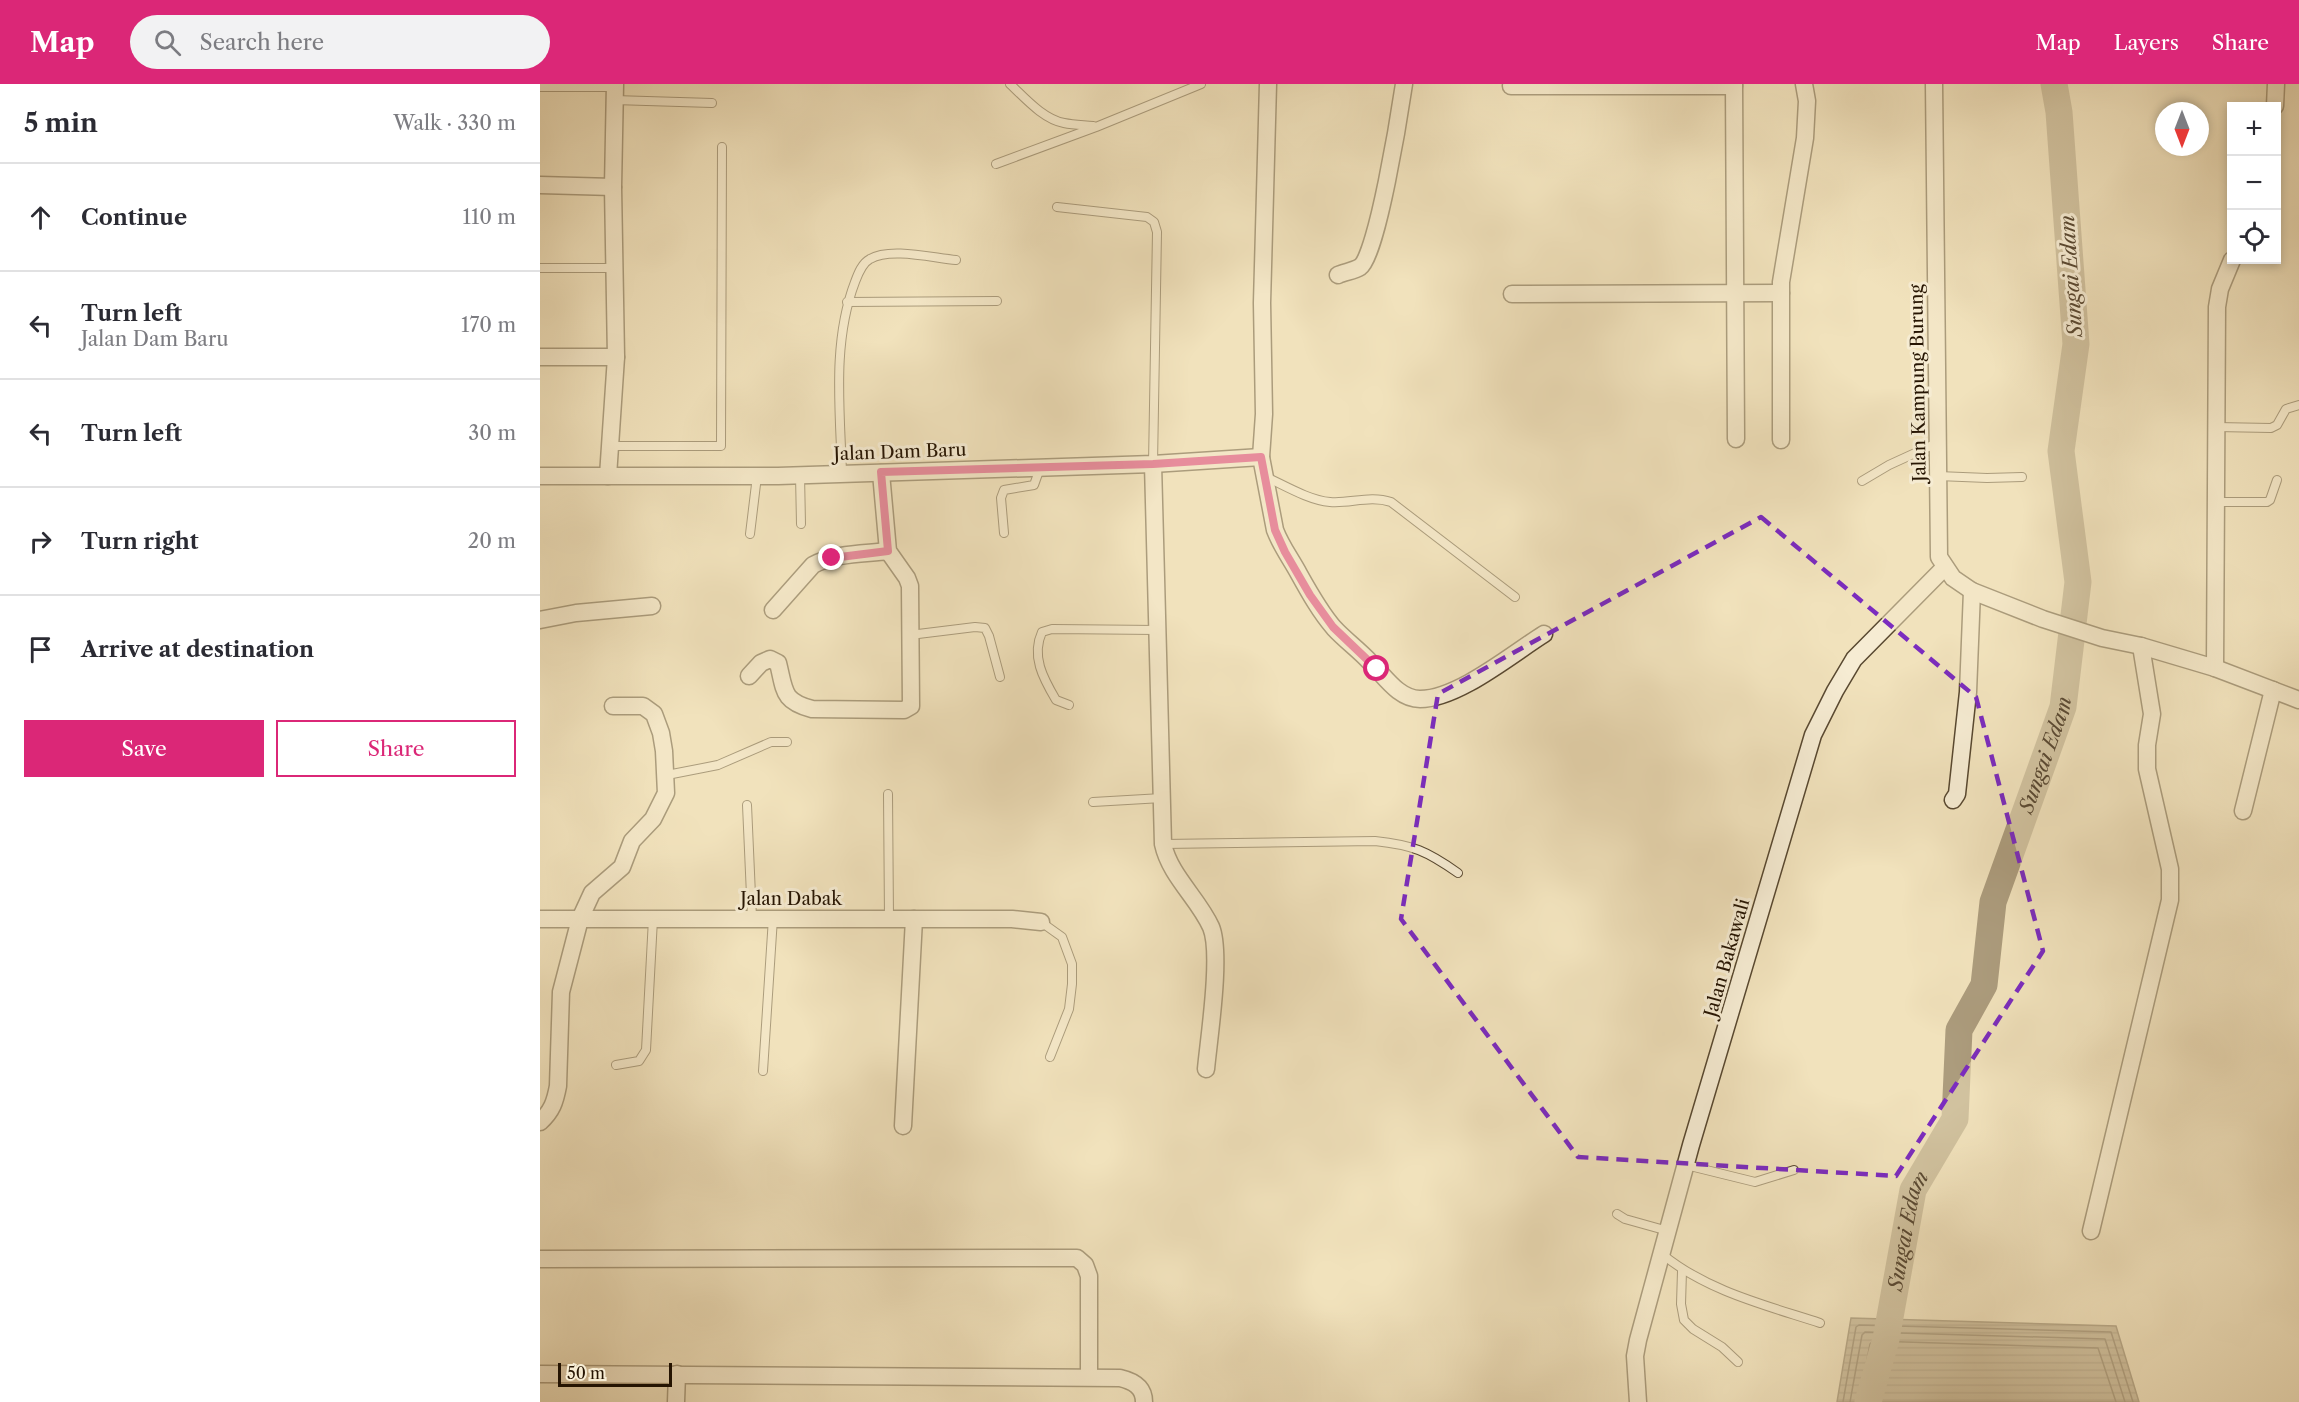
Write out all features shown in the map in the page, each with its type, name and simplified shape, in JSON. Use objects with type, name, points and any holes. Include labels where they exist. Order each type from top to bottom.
[{"type":"street","points":[[1268,84],[1262,303],[1264,414],[1261,457],[1279,541],[1310,595],[1333,627],[1369,660],[1383,677],[1402,693],[1418,699],[1444,695],[1489,670],[1544,634]]},
{"type":"street","points":[[1338,275],[1360,267],[1365,261],[1393,153],[1404,84]]},
{"type":"street","points":[[1781,440],[1781,293],[1805,138],[1807,101],[1804,84]]},
{"type":"street","name":"Jalan Kampung Burung","points":[[1934,84],[1939,556],[1945,567]]},
{"type":"street","points":[[2275,102],[2276,84]]},
{"type":"street","points":[[1511,86],[1734,85],[1736,439]]},
{"type":"street","points":[[608,476],[616,357],[613,187],[615,90]]},
{"type":"street","points":[[540,185],[613,187]]},
{"type":"street","points":[[2215,668],[2217,307],[2220,289],[2230,264]]},
{"type":"street","points":[[1512,294],[1781,293]]},
{"type":"street","points":[[540,357],[616,357]]},
{"type":"street","name":"Jalan Dam Baru","points":[[540,476],[800,475],[1153,464],[1261,457]]},
{"type":"street","points":[[1153,464],[1163,844],[1166,858],[1211,927],[1216,948],[1206,1069]]},
{"type":"street","points":[[749,676],[761,663],[771,659],[778,663],[785,694],[798,705],[812,709],[909,709],[911,706],[910,586],[888,551],[881,472]]},
{"type":"street","points":[[773,610],[813,565],[832,558],[888,551]]},
{"type":"street","points":[[1945,567],[1953,578],[1972,591],[2043,619],[2102,638],[2141,645],[2215,668],[2299,700]]},
{"type":"street","name":"Jalan Bakawali","points":[[1638,1402],[1635,1356],[1661,1254],[1813,735],[1835,690],[1854,659],[1945,567]]},
{"type":"street","points":[[1953,800],[1957,794],[1968,692],[1972,591]]},
{"type":"street","points":[[540,620],[576,613],[652,606]]},
{"type":"street","points":[[2091,1231],[2170,900],[2170,868],[2146,769],[2146,745],[2152,714],[2141,645]]},
{"type":"street","points":[[2243,811],[2273,690]]},
{"type":"street","points":[[540,1122],[551,1112],[555,1100],[559,1062],[561,992],[580,919],[592,892],[622,867],[632,841],[653,819],[666,794],[661,733],[654,714],[643,706],[613,706]]},
{"type":"street","name":"Jalan Dabak","points":[[540,919],[1012,919],[1041,922]]},
{"type":"street","points":[[903,1126],[914,919]]},
{"type":"street","points":[[540,1259],[1077,1258],[1085,1265],[1089,1276],[1089,1377]]},
{"type":"street","points":[[540,1374],[1120,1378],[1134,1382],[1144,1395],[1144,1402]]},
{"type":"street","points":[[676,1402],[677,1374]]},
{"type":"lane","points":[[1010,84],[1040,110],[1062,123],[1096,127]]},
{"type":"lane","points":[[996,164],[1096,127],[1201,84]]},
{"type":"lane","points":[[540,87],[615,90],[712,103]]},
{"type":"lane","points":[[610,446],[721,446],[722,147]]},
{"type":"lane","points":[[1057,207],[1147,217],[1154,222],[1157,232],[1153,464]]},
{"type":"lane","points":[[842,473],[840,340],[847,302],[859,271],[868,259],[889,253],[956,260]]},
{"type":"lane","points":[[540,268],[615,268]]},
{"type":"lane","points":[[847,302],[997,301]]},
{"type":"lane","points":[[2216,427],[2271,428],[2277,425],[2286,409],[2299,405]]},
{"type":"lane","points":[[1862,481],[1889,465],[1938,442]]},
{"type":"lane","points":[[1004,533],[1001,498],[1004,490],[1034,485],[1040,468]]},
{"type":"lane","points":[[800,475],[801,524]]},
{"type":"lane","points":[[750,534],[757,476]]},
{"type":"lane","points":[[1264,476],[1315,498],[1331,502],[1350,500],[1391,502],[1515,597]]},
{"type":"lane","points":[[1938,476],[2022,477]]},
{"type":"lane","points":[[2216,502],[2267,502],[2270,500],[2277,480]]},
{"type":"lane","points":[[910,635],[975,627],[985,628],[1000,677]]},
{"type":"lane","points":[[1070,705],[1056,700],[1040,667],[1036,644],[1042,632],[1052,628],[1157,630]]},
{"type":"lane","points":[[666,775],[718,765],[771,742],[788,742]]},
{"type":"lane","points":[[888,794],[889,919]]},
{"type":"lane","points":[[1093,802],[1162,798]]},
{"type":"lane","points":[[747,805],[752,918]]},
{"type":"lane","points":[[1163,844],[1375,841],[1403,843],[1431,854],[1458,873]]},
{"type":"lane","points":[[763,1071],[772,918]]},
{"type":"lane","points":[[616,1065],[639,1061],[646,1050],[653,919]]},
{"type":"lane","points":[[1041,922],[1062,937],[1072,964],[1069,1009],[1050,1057]]},
{"type":"lane","points":[[1686,1165],[1755,1182],[1794,1170]]},
{"type":"lane","points":[[1617,1214],[1625,1220],[1668,1231]]},
{"type":"lane","points":[[1661,1254],[1682,1271],[1732,1294],[1820,1323]]},
{"type":"lane","points":[[1682,1271],[1681,1304],[1684,1320],[1693,1329],[1722,1347],[1738,1362]]},
{"type":"highlighted area","points":[[1761,517],[1976,697],[2043,951],[1896,1176],[1578,1157],[1401,919],[1438,694]]},
{"type":"water","points":[[1851,1318],[2116,1326],[2139,1402],[1837,1402]]},
{"type":"waterway","name":"Sungai Edam","points":[[1868,1402],[1886,1339],[1913,1190],[1955,1119],[1959,1030],[1984,985],[1993,902],[2063,707],[2078,582],[2061,451],[2076,344],[2059,112],[2054,84]]},
{"type":"route","points":[[832,558],[888,551],[881,472],[1153,464],[1261,457],[1275,530],[1285,552],[1310,595],[1333,627],[1377,669]]}]
